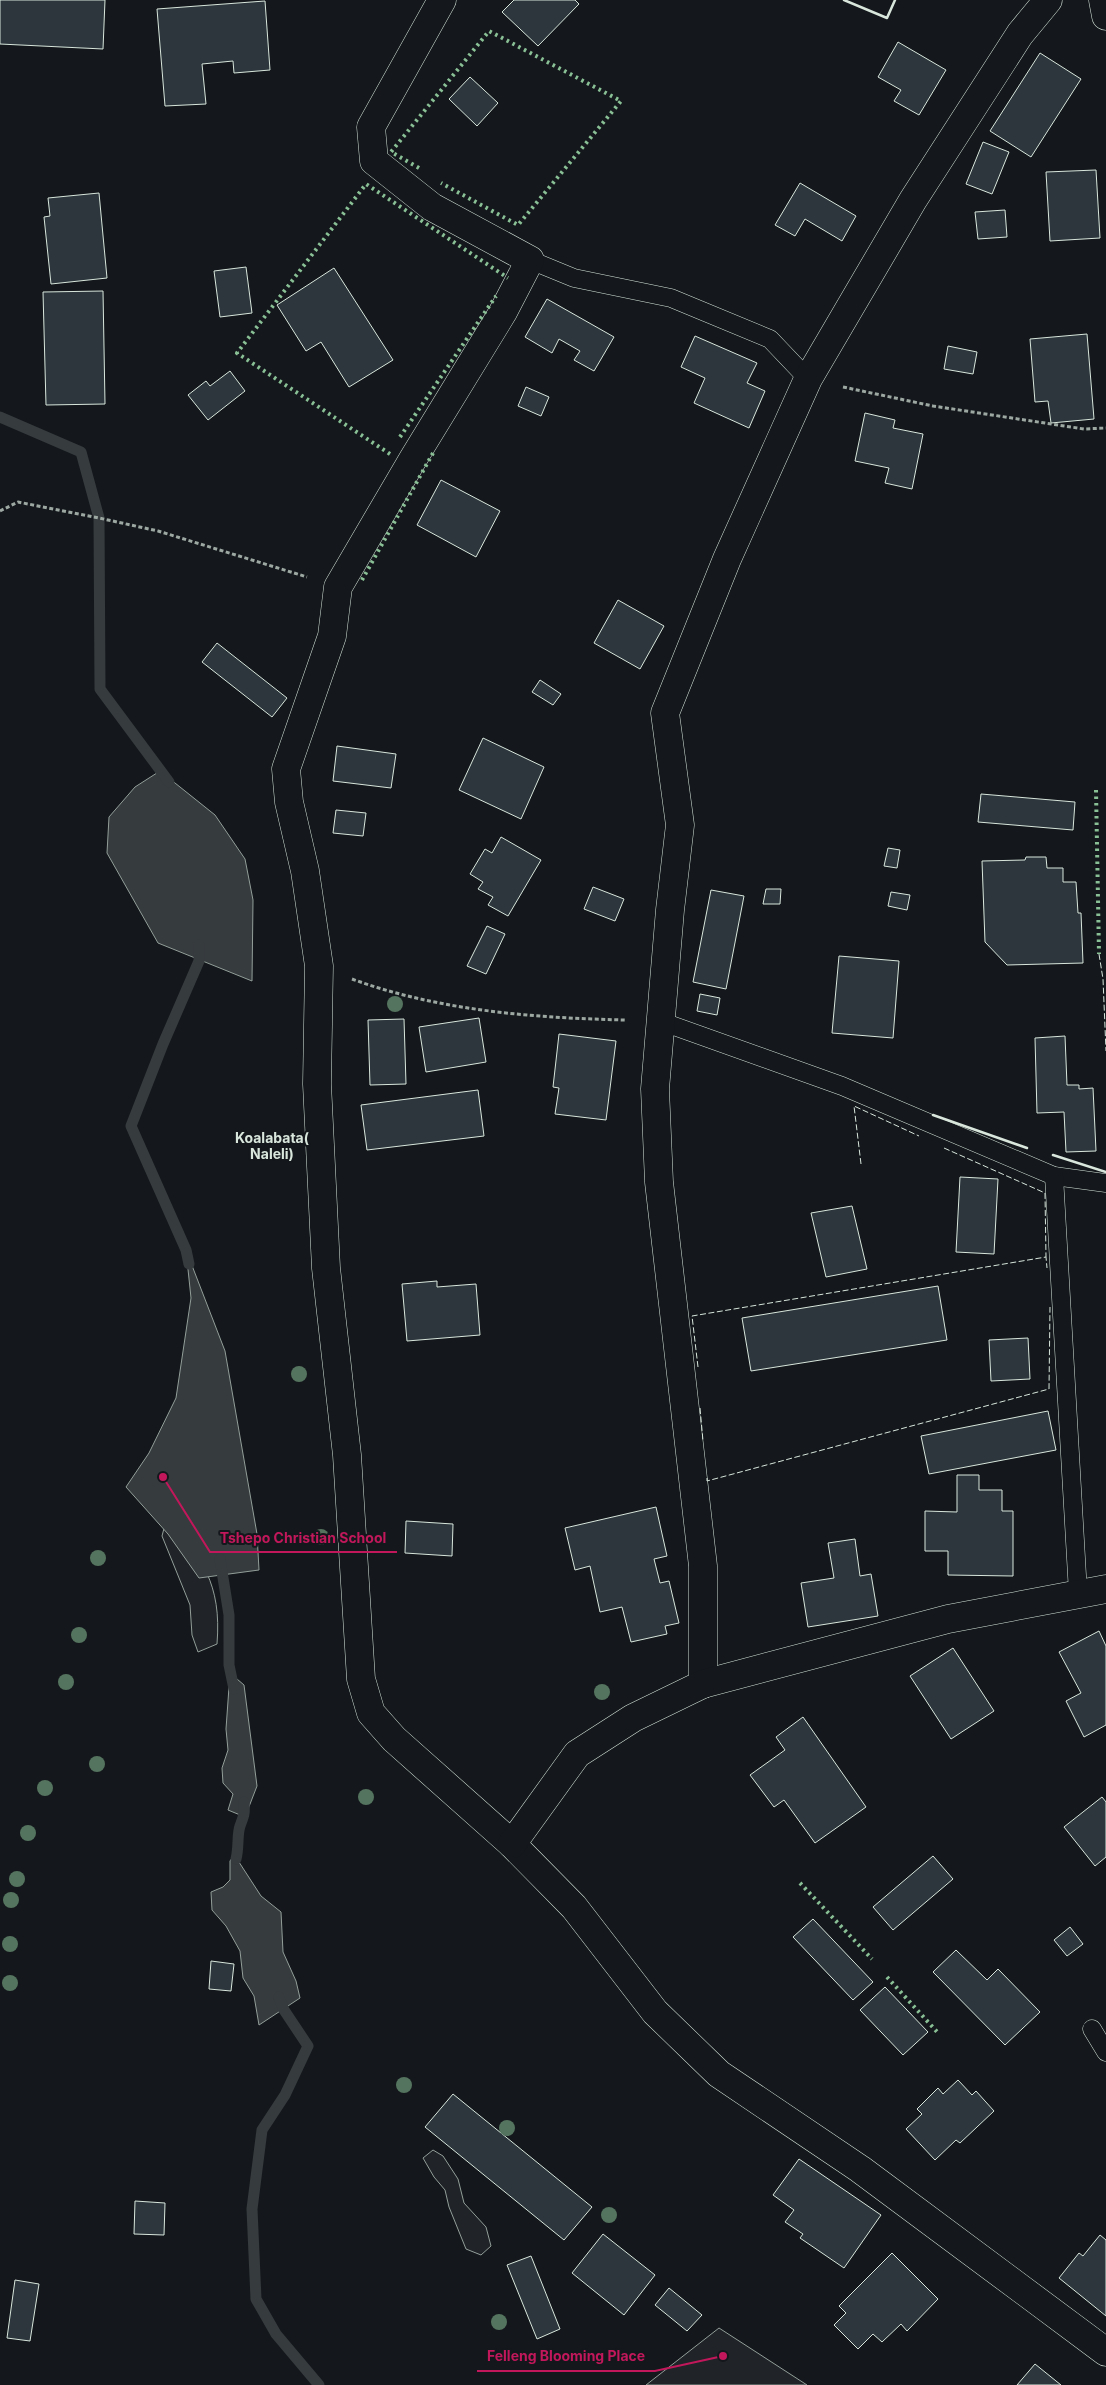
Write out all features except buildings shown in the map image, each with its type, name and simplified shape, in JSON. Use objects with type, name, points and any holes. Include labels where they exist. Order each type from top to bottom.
[{"type":"street","points":[[442,0],[371,128],[374,161],[432,207],[530,260],[503,312],[413,459],[338,587],[332,636],[286,769],[289,802],[306,871],[319,966],[317,1084],[326,1268],[346,1456],[361,1679],[371,1713],[394,1739],[512,1844],[574,1907],[655,2012],[719,2074],[860,2169],[1106,2352]]},
{"type":"street","points":[[703,1684],[703,1566],[660,1182],[654,1089],[670,910],[680,825],[665,713],[727,559],[808,379],[913,200],[1020,34],[1048,0]]},
{"type":"street","points":[[1103,0],[1106,16]]},
{"type":"street","points":[[512,1844],[577,1754],[632,1718],[703,1684],[948,1619],[1106,1588]]},
{"type":"lane","points":[[530,260],[574,278],[671,298],[770,339],[808,379]]},
{"type":"lane","points":[[660,1021],[842,1086],[1054,1176],[1106,1183]]},
{"type":"lane","points":[[1054,1176],[1078,1594]]},
{"type":"lane","points":[[1092,2030],[1106,2052]]},
{"type":"path","points":[[808,379],[933,406],[1084,429],[1106,428]]},
{"type":"path","points":[[0,510],[18,502],[158,531],[338,587]]},
{"type":"path","points":[[319,966],[384,990],[469,1008],[564,1018],[660,1021]]},
{"type":"shaded area","points":[[160,771],[215,815],[245,859],[253,900],[252,981],[158,943],[107,853],[109,817],[135,787]]},
{"type":"shaded area","points":[[186,1250],[225,1351],[257,1534],[259,1570],[199,1578],[168,1534],[126,1487],[149,1453],[176,1398],[191,1298]]},
{"type":"shaded area","points":[[168,1513],[190,1544],[207,1573],[216,1604],[218,1623],[217,1644],[198,1652],[192,1635],[190,1605],[162,1536]]},
{"type":"shaded area","points":[[230,1673],[244,1685],[257,1786],[245,1817],[228,1810],[233,1794],[223,1783],[222,1768],[228,1750],[226,1729]]},
{"type":"shaded area","points":[[240,1846],[237,1859],[261,1896],[281,1912],[283,1952],[296,1981],[300,1998],[259,2025],[254,1996],[243,1978],[240,1951],[226,1926],[212,1910],[211,1892],[223,1887],[230,1880],[230,1861]]},
{"type":"shaded area","points":[[433,2150],[443,2156],[458,2179],[464,2203],[486,2227],[491,2246],[481,2255],[466,2249],[449,2207],[445,2190],[434,2177],[423,2158]]},
{"type":"shaded area","points":[[719,2328],[807,2385],[646,2385]]},
{"type":"waterway","points":[[0,417],[81,452],[99,518],[100,689],[169,782]]},
{"type":"waterway","points":[[189,1264],[186,1250],[131,1126],[163,1044],[199,961],[199,945]]},
{"type":"waterway","points":[[220,1559],[229,1615],[229,1665],[234,1689]]},
{"type":"waterway","points":[[236,1859],[244,1802]]},
{"type":"waterway","points":[[279,1997],[284,2010],[308,2046],[285,2095],[262,2130],[252,2209],[256,2299],[276,2334],[319,2385]]},
{"type":"hedge","points":[[419,168],[391,152],[489,31],[621,101],[518,225],[441,183]]},
{"type":"hedge","points":[[390,454],[237,353],[366,184],[508,278]]},
{"type":"hedge","points":[[400,437],[496,296]]},
{"type":"hedge","points":[[362,580],[433,453]]},
{"type":"hedge","points":[[1096,790],[1099,954]]},
{"type":"hedge","points":[[800,1883],[872,1959]]},
{"type":"hedge","points":[[887,1977],[939,2034]]},
{"type":"fence","points":[[1099,954],[1103,979],[1106,1051]]},
{"type":"fence","points":[[861,1164],[854,1106],[919,1136]]},
{"type":"fence","points":[[944,1148],[1045,1193],[1046,1257]]},
{"type":"fence","points":[[698,1367],[692,1316],[1046,1257],[1047,1268]]},
{"type":"fence","points":[[707,1478],[707,1481],[1049,1389],[1050,1307]]},
{"type":"fence","points":[[700,1408],[703,1441]]},
{"type":"wall","points":[[844,0],[887,18],[895,0]]},
{"type":"wall","points":[[933,1115],[1027,1148]]},
{"type":"wall","points":[[1053,1155],[1106,1172]]},
{"type":"place","name":"Tshepo Christian School","points":[[163,1477]]},
{"type":"place","name":"Felleng Blooming Place","points":[[723,2356]]},
{"type":"district","name":"Koalabata( Naleli)","points":[[272,1146]]}]
